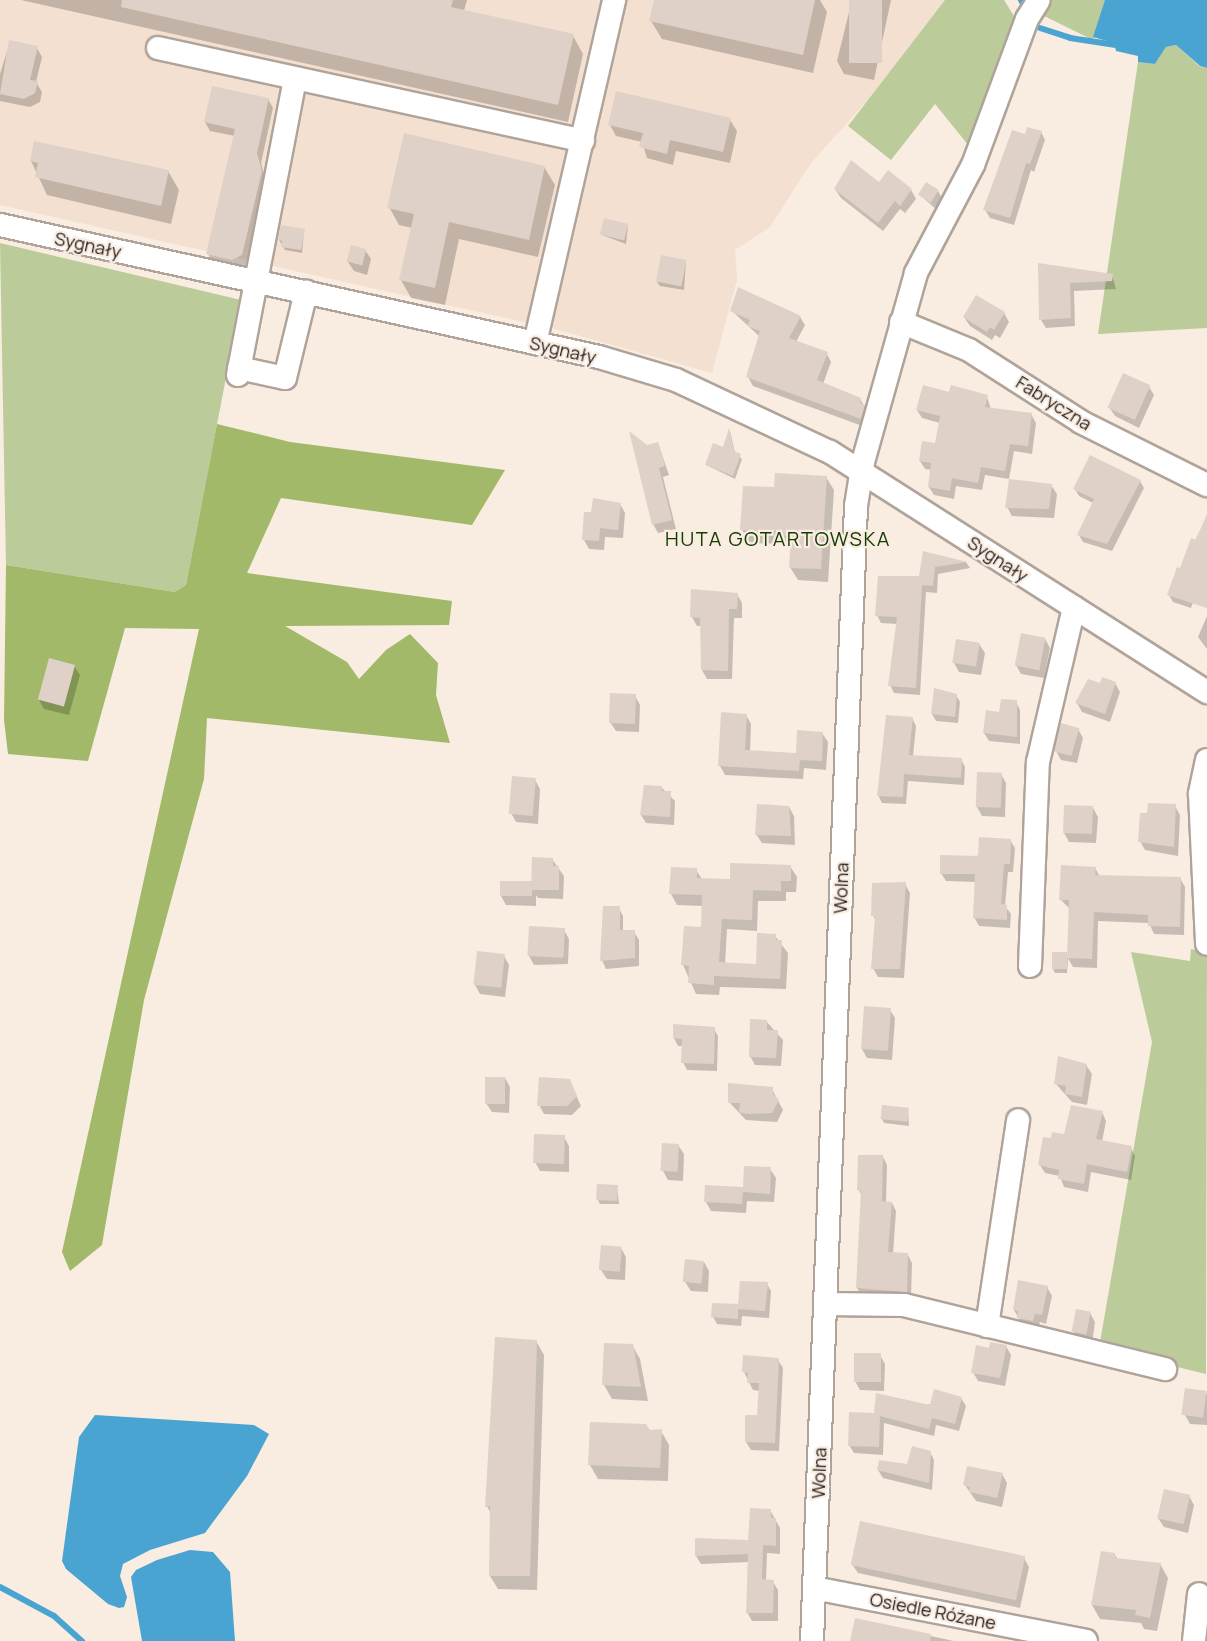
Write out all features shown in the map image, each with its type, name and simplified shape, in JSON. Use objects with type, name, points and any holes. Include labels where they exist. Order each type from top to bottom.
[{"type":"street","points":[[535,343],[614,0]]},
{"type":"street","points":[[861,471],[916,273],[973,165],[1033,9]]},
{"type":"street","points":[[158,48],[583,141]]},
{"type":"street","points":[[296,80],[238,371],[285,378],[306,292]]},
{"type":"street","name":"Sygnały","points":[[0,225],[535,343],[676,380],[809,440],[1207,692]]},
{"type":"street","name":"Fabryczna","points":[[901,322],[969,350],[1081,422],[1207,485]]},
{"type":"street","name":"Wolna","points":[[812,1641],[856,512],[861,471]]},
{"type":"street","points":[[1030,966],[1038,762],[1074,607]]},
{"type":"street","points":[[1207,760],[1200,794],[1207,944]]},
{"type":"street","points":[[987,1326],[1017,1120]]},
{"type":"street","points":[[825,1304],[904,1305],[1165,1369]]},
{"type":"street","name":"Osiedle Różane","points":[[814,1588],[1086,1641]]},
{"type":"street","points":[[1194,1641],[1199,1594]]},
{"type":"shaded area","points":[[0,0],[947,0],[903,61],[811,163],[770,227],[735,250],[737,280],[712,373],[555,329],[0,205]]},
{"type":"green space","points":[[945,0],[1004,0],[1017,21],[969,146],[935,104],[891,160],[848,126]]},
{"type":"green space","points":[[1048,0],[1110,0],[1101,35],[1091,39],[1040,14]]},
{"type":"green space","points":[[1176,45],[1199,66],[1207,68],[1207,328],[1098,334],[1138,62],[1155,64],[1166,47]]},
{"type":"green space","points":[[0,243],[241,300],[186,585],[175,592],[6,565]]},
{"type":"green space","points":[[217,424],[290,442],[505,470],[472,525],[281,498],[247,573],[452,601],[449,625],[285,626],[347,662],[359,679],[386,650],[410,634],[438,663],[436,695],[450,743],[207,718],[204,779],[144,1000],[102,1245],[70,1271],[62,1252],[199,629],[125,628],[88,761],[8,754],[4,720],[6,565],[175,592],[186,585]]},
{"type":"green space","points":[[1191,949],[1207,952],[1206,1374],[1099,1348],[1152,1042],[1131,952],[1190,961]]},
{"type":"water","points":[[1105,0],[1207,0],[1207,68],[1200,66],[1176,45],[1166,47],[1155,64],[1138,62],[1138,56],[1116,51],[1114,43],[1093,37]]},
{"type":"water","points":[[95,1415],[254,1425],[269,1434],[247,1476],[205,1533],[150,1550],[123,1564],[120,1576],[127,1597],[124,1607],[119,1608],[108,1604],[66,1569],[62,1561],[79,1437]]},
{"type":"water","points":[[190,1550],[213,1552],[230,1572],[235,1641],[142,1641],[131,1577],[136,1570],[157,1560]]},
{"type":"building","points":[[122,0],[453,0],[451,7],[574,34],[558,105],[121,7]]},
{"type":"building","points":[[654,0],[815,0],[803,55],[649,21]]},
{"type":"building","points":[[849,0],[882,0],[882,63],[849,63]]},
{"type":"building","points":[[9,40],[38,46],[30,80],[38,81],[35,93],[24,99],[0,94]]},
{"type":"building","points":[[212,86],[269,98],[257,153],[262,171],[242,255],[232,260],[206,254],[235,129],[204,122]]},
{"type":"building","points":[[616,91],[731,118],[723,152],[670,140],[667,154],[639,147],[643,133],[608,125]]},
{"type":"building","points":[[1027,127],[1042,131],[1030,164],[1026,163],[1010,218],[983,210],[1012,130],[1025,134]]},
{"type":"building","points":[[404,133],[545,166],[529,240],[449,222],[435,288],[399,280],[414,214],[387,208]]},
{"type":"building","points":[[34,141],[169,170],[161,206],[35,177],[38,163],[30,161]]},
{"type":"building","points":[[851,160],[879,182],[888,170],[912,189],[900,206],[895,201],[878,223],[834,189]]},
{"type":"building","points":[[926,182],[939,190],[931,203],[918,195]]},
{"type":"building","points":[[604,218],[628,224],[624,241],[600,234]]},
{"type":"building","points":[[281,225],[305,229],[301,250],[281,247],[282,241],[278,240]]},
{"type":"building","points":[[351,245],[366,249],[362,266],[347,261]]},
{"type":"building","points":[[661,255],[687,260],[681,286],[656,282]]},
{"type":"building","points":[[1038,263],[1113,274],[1112,281],[1070,283],[1071,318],[1039,320]]},
{"type":"building","points":[[738,287],[801,316],[789,338],[828,352],[817,380],[861,398],[860,403],[865,405],[861,419],[746,377],[760,331],[747,326],[750,320],[730,311]]},
{"type":"building","points":[[976,295],[1005,312],[994,330],[990,327],[987,332],[963,317]]},
{"type":"building","points":[[1123,373],[1150,385],[1135,420],[1108,408]]},
{"type":"building","points":[[923,385],[949,392],[951,385],[988,395],[985,407],[1032,413],[1028,446],[1010,444],[1005,471],[981,467],[978,483],[952,478],[950,491],[928,487],[931,463],[919,461],[922,441],[935,443],[940,416],[916,410]]},
{"type":"building","points":[[729,428],[734,451],[741,454],[733,476],[705,465],[713,443],[723,447]]},
{"type":"building","points":[[629,431],[647,445],[658,442],[665,466],[659,468],[672,520],[652,525]]},
{"type":"building","points":[[1090,455],[1141,480],[1107,544],[1077,535],[1094,499],[1073,489]]},
{"type":"building","points":[[775,473],[827,476],[821,569],[789,568],[791,536],[778,535],[778,531],[740,530],[743,486],[774,487]]},
{"type":"building","points":[[1009,479],[1052,484],[1049,509],[1005,508]]},
{"type":"building","points":[[593,498],[621,503],[618,530],[600,528],[599,541],[582,540],[584,512],[591,512]]},
{"type":"building","points":[[1207,514],[1207,608],[1167,595],[1191,538],[1196,540]]},
{"type":"building","points":[[923,551],[967,562],[935,567],[933,586],[922,585],[916,688],[888,686],[897,617],[875,616],[878,576],[919,576]]},
{"type":"building","points":[[691,589],[738,593],[737,609],[729,609],[728,671],[701,670],[700,618],[690,617]]},
{"type":"building","points":[[1021,633],[1046,638],[1039,670],[1015,665]]},
{"type":"building","points":[[956,639],[980,643],[976,666],[952,663]]},
{"type":"building","points":[[49,658],[75,665],[64,707],[38,700]]},
{"type":"building","points":[[1102,677],[1116,682],[1105,714],[1075,703],[1088,679],[1100,683]]},
{"type":"building","points":[[934,688],[957,694],[955,717],[931,714]]},
{"type":"building","points":[[610,693],[636,694],[635,724],[609,723]]},
{"type":"building","points":[[1001,699],[1017,700],[1017,737],[983,733],[986,710],[999,712]]},
{"type":"building","points":[[721,712],[747,714],[745,750],[796,753],[797,730],[823,732],[822,761],[800,760],[799,771],[718,766]]},
{"type":"building","points":[[886,715],[913,717],[909,755],[962,758],[961,778],[904,774],[903,797],[877,796]]},
{"type":"building","points":[[1061,723],[1079,728],[1071,756],[1053,751]]},
{"type":"building","points":[[977,772],[1002,773],[1001,808],[976,807]]},
{"type":"building","points":[[512,776],[536,778],[533,816],[509,814]]},
{"type":"building","points":[[644,785],[662,786],[662,791],[671,791],[670,817],[640,815]]},
{"type":"building","points":[[1148,803],[1176,804],[1174,847],[1138,842],[1140,813],[1147,813]]},
{"type":"building","points":[[757,804],[789,806],[791,836],[755,835]]},
{"type":"building","points":[[1064,805],[1093,806],[1092,834],[1063,833]]},
{"type":"building","points":[[979,837],[1011,839],[1010,864],[1004,864],[1001,904],[1007,905],[1007,920],[973,918],[975,874],[940,874],[940,855],[978,856]]},
{"type":"building","points":[[532,857],[553,858],[553,866],[559,866],[559,890],[531,890]]},
{"type":"building","points":[[730,863],[791,865],[791,881],[781,881],[781,891],[753,890],[752,920],[722,919],[719,962],[756,964],[757,933],[776,934],[776,940],[782,940],[780,979],[714,976],[714,985],[688,983],[689,966],[681,965],[684,926],[701,927],[702,895],[669,894],[671,867],[697,868],[697,878],[730,879]]},
{"type":"building","points":[[1061,865],[1096,867],[1095,875],[1181,877],[1180,927],[1148,926],[1148,915],[1094,912],[1092,959],[1067,958],[1069,900],[1059,900]]},
{"type":"building","points":[[500,881],[532,881],[532,896],[500,896]]},
{"type":"building","points":[[906,882],[900,969],[871,969],[875,916],[871,916],[872,883]]},
{"type":"building","points":[[603,906],[620,906],[620,930],[635,930],[635,958],[600,961]]},
{"type":"building","points":[[529,926],[565,928],[563,958],[527,956]]},
{"type":"building","points":[[477,951],[505,954],[501,988],[473,985]]},
{"type":"building","points":[[1052,952],[1067,952],[1067,969],[1052,969]]},
{"type":"building","points":[[864,1006],[891,1008],[888,1051],[861,1049]]},
{"type":"building","points":[[750,1019],[767,1020],[767,1030],[778,1030],[776,1058],[749,1057]]},
{"type":"building","points":[[673,1024],[715,1027],[714,1064],[681,1063],[682,1039],[673,1038]]},
{"type":"building","points":[[1058,1056],[1087,1064],[1082,1097],[1065,1094],[1066,1086],[1054,1084]]},
{"type":"building","points":[[485,1077],[505,1077],[505,1104],[485,1104]]},
{"type":"building","points":[[539,1077],[570,1079],[577,1096],[567,1106],[537,1106]]},
{"type":"building","points":[[728,1083],[773,1087],[773,1094],[779,1100],[772,1113],[739,1112],[740,1103],[728,1103]]},
{"type":"building","points":[[882,1105],[909,1108],[907,1122],[881,1119]]},
{"type":"building","points":[[1071,1105],[1103,1111],[1096,1139],[1132,1146],[1127,1172],[1087,1164],[1084,1184],[1058,1179],[1059,1170],[1038,1165],[1043,1137],[1051,1138],[1052,1132],[1064,1134]]},
{"type":"building","points":[[534,1134],[565,1135],[564,1164],[533,1163]]},
{"type":"building","points":[[662,1143],[679,1144],[678,1172],[661,1171]]},
{"type":"building","points":[[858,1155],[883,1155],[882,1201],[892,1202],[888,1252],[908,1253],[907,1292],[856,1288],[861,1191],[857,1190]]},
{"type":"building","points":[[744,1166],[771,1167],[770,1194],[743,1192],[742,1204],[704,1202],[705,1185],[743,1187]]},
{"type":"building","points":[[597,1184],[618,1185],[617,1201],[596,1200]]},
{"type":"building","points":[[601,1245],[622,1247],[620,1272],[599,1270]]},
{"type":"building","points":[[685,1259],[704,1261],[701,1284],[683,1282]]},
{"type":"building","points":[[1018,1280],[1048,1286],[1042,1315],[1035,1314],[1033,1321],[1017,1318],[1018,1311],[1013,1310]]},
{"type":"building","points":[[740,1281],[768,1282],[765,1311],[738,1309],[738,1319],[711,1317],[712,1303],[738,1304]]},
{"type":"building","points":[[1076,1309],[1091,1312],[1086,1334],[1072,1332]]},
{"type":"building","points":[[495,1337],[537,1340],[530,1576],[489,1576],[490,1506],[485,1507]]},
{"type":"building","points":[[990,1342],[1007,1345],[1000,1378],[971,1373],[976,1345],[989,1348]]},
{"type":"building","points":[[604,1343],[633,1344],[641,1387],[602,1385]]},
{"type":"building","points":[[854,1353],[881,1353],[881,1382],[854,1382]]},
{"type":"building","points":[[743,1355],[779,1358],[775,1443],[745,1442],[745,1415],[757,1415],[759,1383],[747,1383],[748,1373],[742,1372]]},
{"type":"building","points":[[1185,1388],[1207,1391],[1203,1418],[1181,1415]]},
{"type":"building","points":[[934,1389],[962,1397],[955,1424],[932,1418],[929,1429],[880,1416],[879,1447],[848,1446],[849,1412],[874,1413],[876,1393],[930,1405]]},
{"type":"building","points":[[590,1422],[646,1424],[650,1430],[662,1429],[660,1468],[588,1465]]},
{"type":"building","points":[[912,1446],[931,1451],[929,1483],[877,1470],[879,1460],[907,1464]]},
{"type":"building","points":[[967,1466],[1003,1473],[997,1498],[969,1492],[970,1487],[963,1485]]},
{"type":"building","points":[[1164,1489],[1190,1495],[1184,1524],[1157,1518]]},
{"type":"building","points":[[750,1508],[771,1509],[771,1518],[776,1518],[776,1546],[763,1545],[762,1579],[774,1580],[773,1613],[746,1613],[748,1554],[695,1556],[695,1538],[748,1540]]},
{"type":"building","points":[[860,1521],[1025,1556],[1016,1600],[851,1565]]},
{"type":"building","points":[[1101,1551],[1115,1553],[1115,1558],[1161,1563],[1150,1618],[1135,1615],[1136,1610],[1091,1605]]},
{"type":"building","points":[[855,1618],[931,1634],[930,1641],[850,1641]]},
{"type":"waterway","points":[[1021,0],[1024,6]]},
{"type":"waterway","points":[[1040,28],[1070,38],[1122,46]]},
{"type":"waterway","points":[[0,1587],[54,1616],[82,1641]]},
{"type":"district","name":"HUTA GOTARTOWSKA","points":[[778,538]]}]
